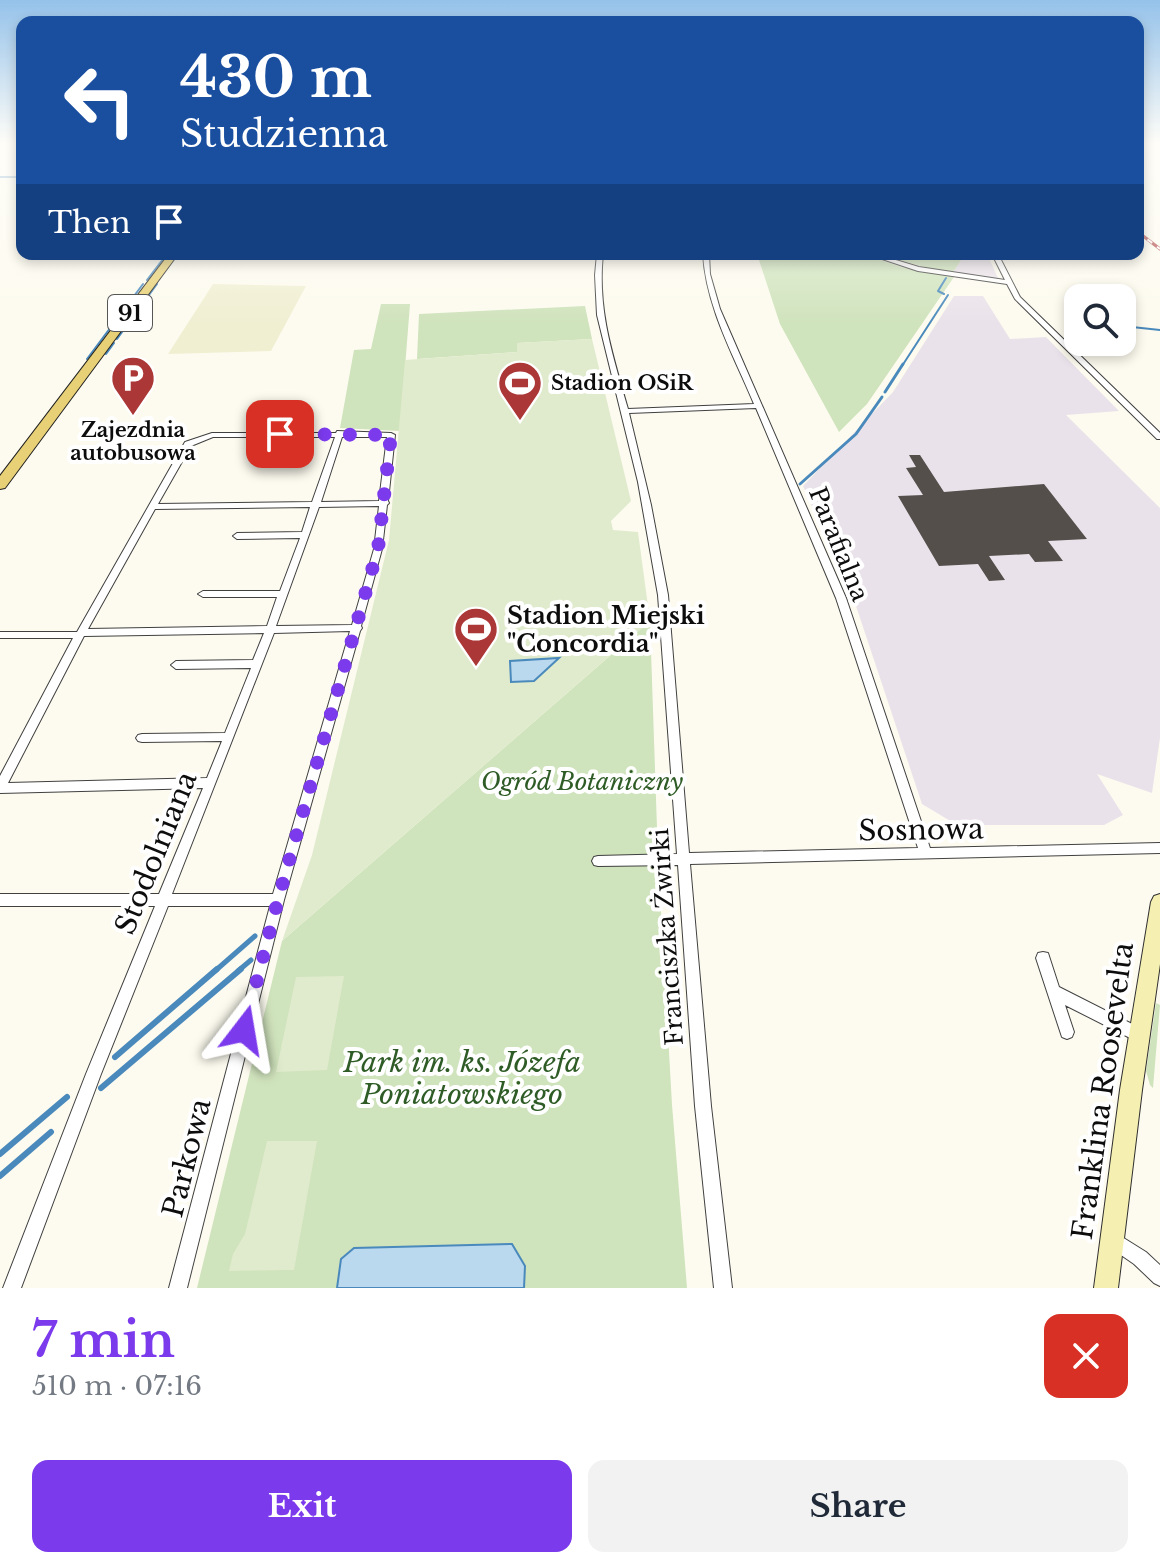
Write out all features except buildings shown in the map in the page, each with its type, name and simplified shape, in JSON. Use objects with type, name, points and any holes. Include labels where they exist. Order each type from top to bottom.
[{"type":"main road","name":"91","points":[[0,485],[169,260]]},
{"type":"street","name":"Franciszka Żwirki","points":[[599,260],[597,281],[600,320],[653,528],[663,595],[703,1106],[723,1288]]},
{"type":"street","name":"Parafialna","points":[[707,260],[711,291],[841,598],[926,854]]},
{"type":"street","points":[[889,260],[918,269],[1008,282]]},
{"type":"street","points":[[998,260],[1022,304],[1160,437]]},
{"type":"street","points":[[625,411],[759,406]]},
{"type":"street","points":[[210,783],[0,787],[81,634],[188,444],[212,435],[340,433]]},
{"type":"street","name":"Parkowa","points":[[178,1288],[278,900],[378,549],[391,435],[340,433]]},
{"type":"street","name":"Stodolniana","points":[[12,1288],[85,1093],[210,783],[317,504],[340,433]]},
{"type":"street","points":[[152,507],[385,503]]},
{"type":"street","points":[[237,536],[305,535]]},
{"type":"street","points":[[203,594],[282,594]]},
{"type":"street","points":[[0,635],[357,628]]},
{"type":"street","points":[[176,665],[255,664]]},
{"type":"street","points":[[142,738],[227,737]]},
{"type":"street","name":"Sosnowa","points":[[598,861],[1160,848]]},
{"type":"street","points":[[0,900],[278,900]]},
{"type":"street","name":"Franklina Roosevelta","points":[[1106,1288],[1160,902]]},
{"type":"street","points":[[1043,958],[1067,1032]]},
{"type":"street","points":[[1055,992],[1139,1035]]},
{"type":"street","points":[[1114,1240],[1160,1277]]},
{"type":"shaded area","points":[[961,260],[990,260],[998,278],[952,274]]},
{"type":"shaded area","points":[[954,296],[983,296],[1010,339],[1046,337],[1119,411],[1066,415],[1160,508],[1160,738],[1152,793],[1097,774],[1123,815],[1104,825],[957,825],[922,804],[856,606],[803,486],[893,392]]},
{"type":"green space","points":[[759,260],[881,260],[954,277],[867,404],[839,432],[780,324]]},
{"type":"green space","points":[[898,260],[961,260],[952,274]]},
{"type":"green space","points":[[213,284],[306,286],[271,351],[168,354]]},
{"type":"green space","points":[[381,304],[410,304],[400,431],[340,428],[354,350],[371,349]]},
{"type":"green space","points":[[585,306],[592,339],[517,343],[517,352],[417,359],[419,314]]},
{"type":"green space","name":"Stadion Miejski \"Concordia\"","points":[[592,339],[631,501],[611,521],[613,530],[638,532],[650,621],[282,941],[312,855],[389,540],[405,360],[517,352],[517,343]]},
{"type":"green space","name":"Park im. ks. Józefa Poniatowskiego","points":[[650,621],[658,858],[672,1105],[687,1288],[197,1288],[282,941]]},
{"type":"green space","points":[[344,976],[327,1070],[276,1072],[296,977]]},
{"type":"green space","points":[[1156,1003],[1160,1005],[1153,1088],[1146,1071]]},
{"type":"green space","points":[[267,1141],[317,1141],[294,1270],[229,1271],[233,1254],[245,1234]]},
{"type":"water","points":[[559,658],[534,681],[511,682],[510,661]]},
{"type":"water","points":[[512,1244],[525,1266],[524,1288],[337,1288],[341,1259],[354,1248]]},
{"type":"waterway","points":[[147,280],[162,260]]},
{"type":"waterway","points":[[944,294],[938,291],[946,278]]},
{"type":"waterway","points":[[87,359],[143,284]]},
{"type":"waterway","points":[[117,339],[157,284]]},
{"type":"waterway","points":[[902,366],[948,295]]},
{"type":"waterway","points":[[1136,327],[1160,330]]},
{"type":"waterway","points":[[106,354],[114,343]]},
{"type":"waterway","points":[[885,392],[903,364]]},
{"type":"waterway","points":[[800,484],[856,434],[882,397]]},
{"type":"waterway","points":[[215,971],[255,936]]},
{"type":"waterway","points":[[238,971],[251,960]]},
{"type":"waterway","points":[[115,1057],[217,969]]},
{"type":"waterway","points":[[101,1088],[241,969]]},
{"type":"waterway","points":[[0,1154],[67,1097]]},
{"type":"waterway","points":[[0,1176],[51,1132]]},
{"type":"railway","points":[[1144,237],[1160,249]]},
{"type":"place","name":"Zajezdnia autobusowa","points":[[133,417]]},
{"type":"place","name":"Stadion OSiR","points":[[520,422]]},
{"type":"place","name":"Stadion Miejski \"Concordia\"","points":[[476,668]]},
{"type":"route","points":[[244,1030],[378,549],[391,435],[280,434]]},
{"type":"park label","name":"Ogród Botaniczny","points":[[582,781]]}]
